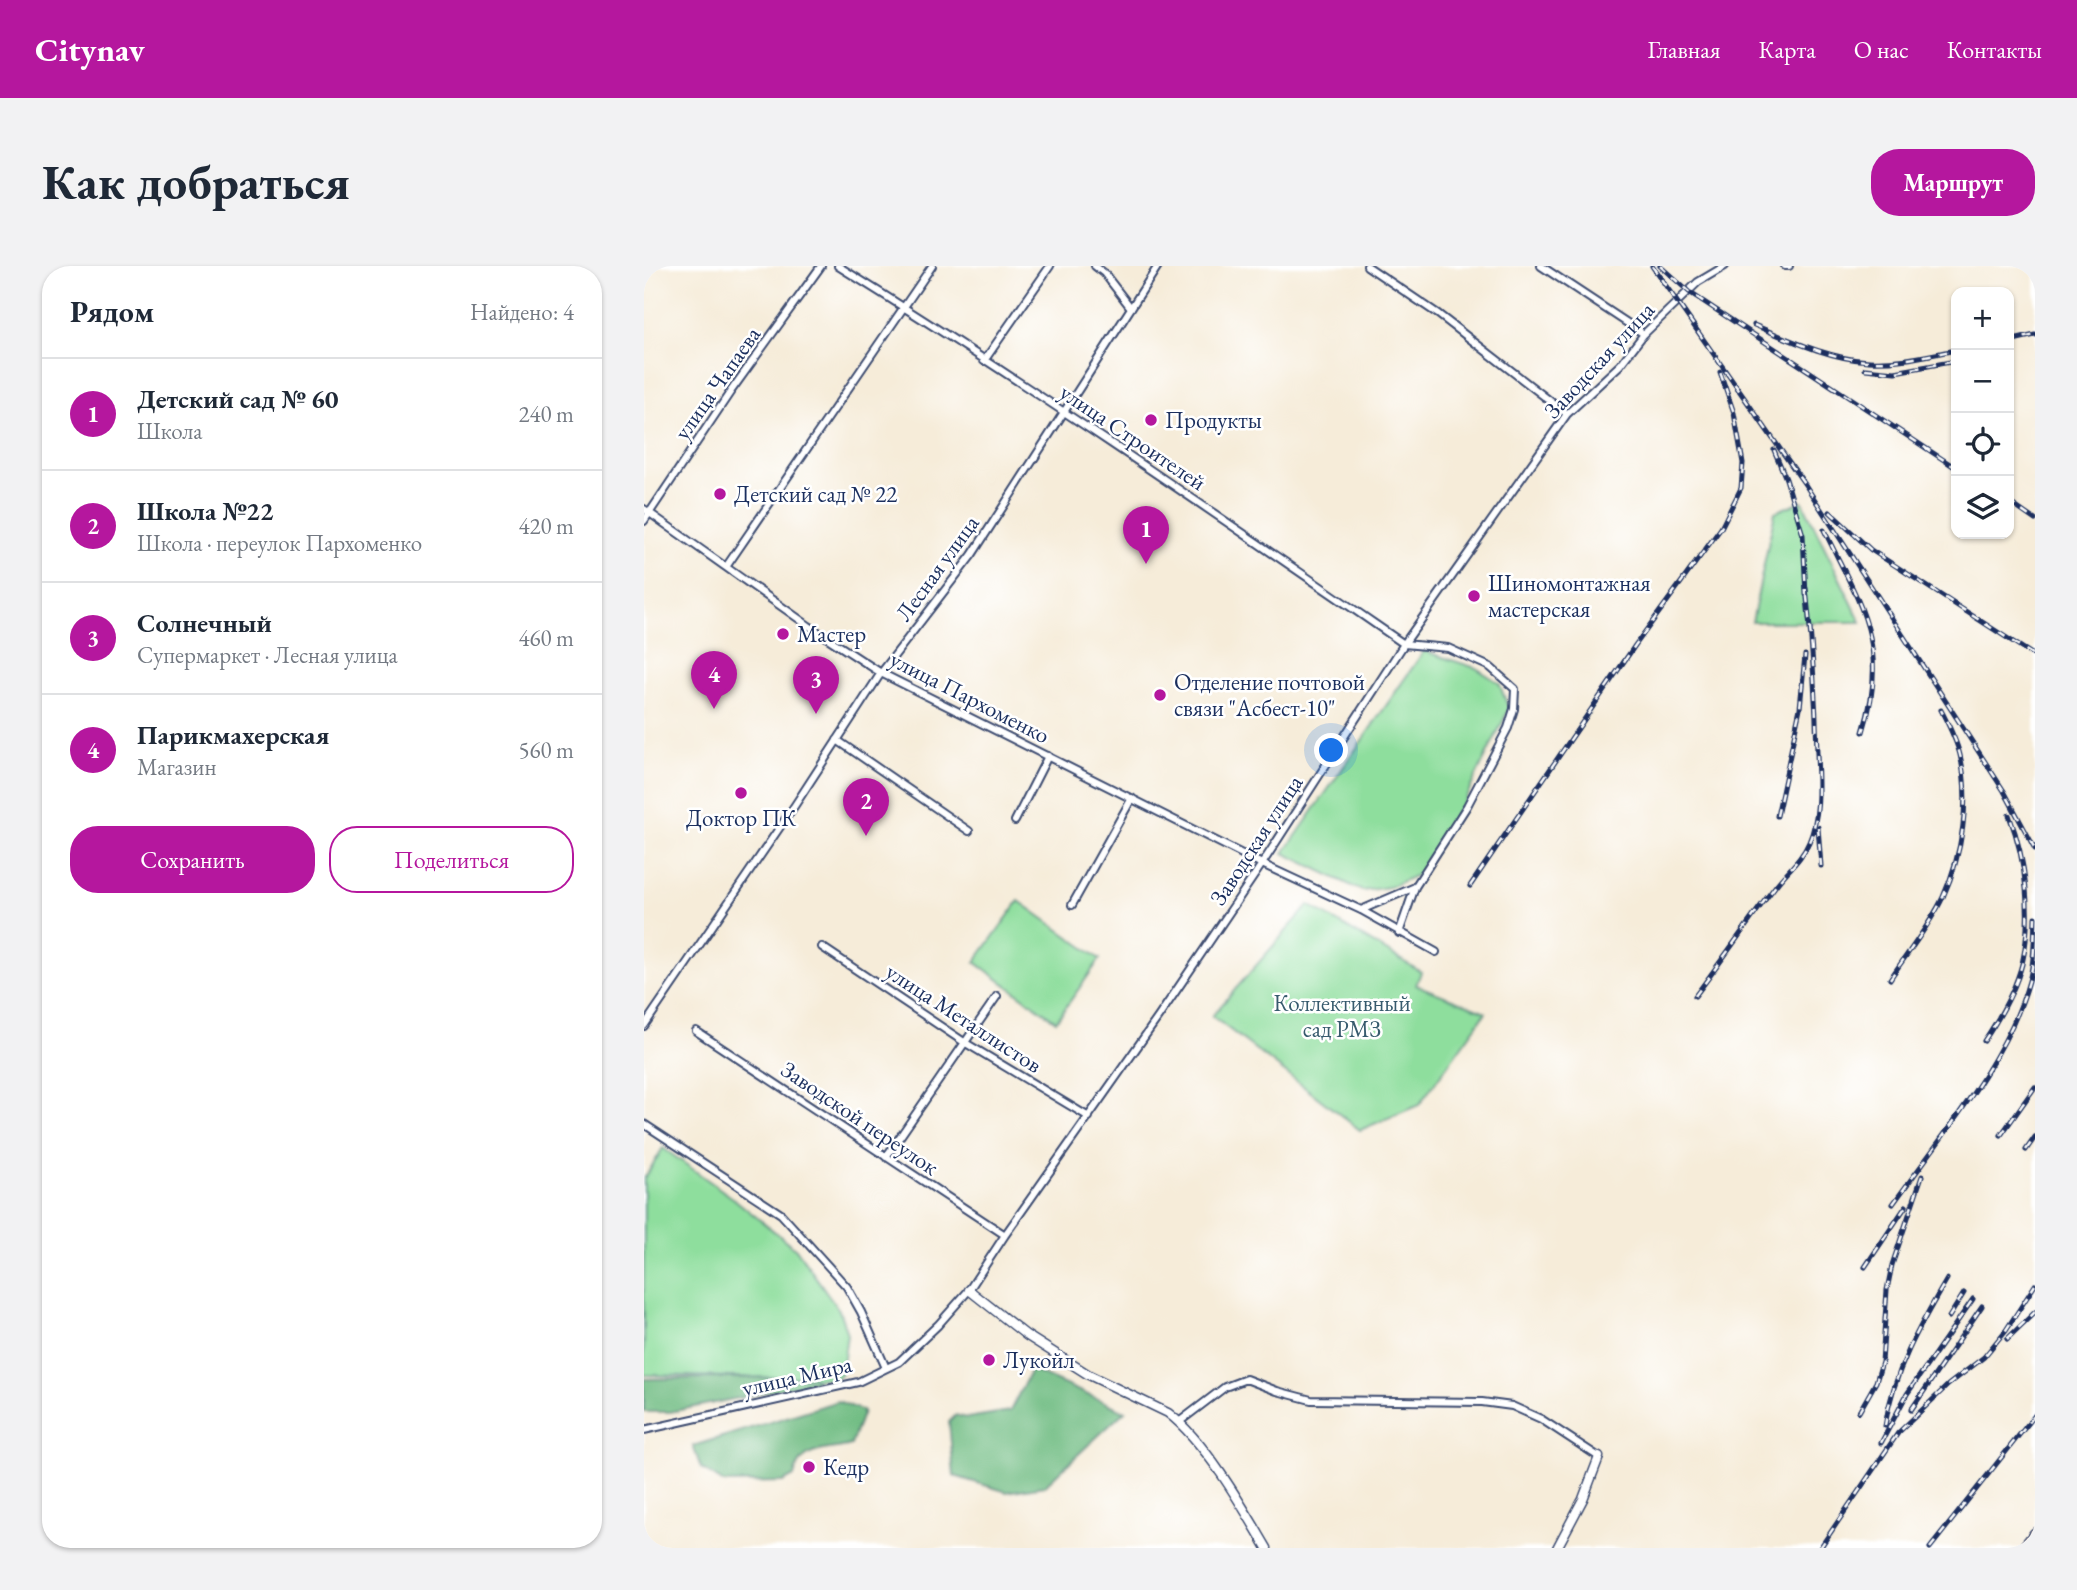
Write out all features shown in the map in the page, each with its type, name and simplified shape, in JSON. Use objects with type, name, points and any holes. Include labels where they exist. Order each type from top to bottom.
[{"type":"main road","points":[[2023,1548],[2035,1533]]},
{"type":"street","name":"улица Чапаева","points":[[644,521],[647,511],[821,266]]},
{"type":"street","name":"улица Строителей","points":[[838,266],[1065,410],[1404,644]]},
{"type":"street","points":[[726,567],[932,266]]},
{"type":"street","points":[[984,361],[1050,266]]},
{"type":"street","points":[[1095,266],[1104,273],[1130,308]]},
{"type":"street","name":"Лесная улица","points":[[644,1026],[881,673],[972,555],[1158,266]]},
{"type":"street","points":[[1367,266],[1438,314],[1567,414]]},
{"type":"street","points":[[1541,266],[1644,334]]},
{"type":"street","name":"Заводская улица","points":[[969,1290],[1262,864],[1404,644],[1567,414],[1620,365],[1644,334],[1698,282],[1725,266]]},
{"type":"street","name":"улица Пархоменко","points":[[647,511],[799,619],[881,673],[1262,864],[1361,910],[1436,952]]},
{"type":"street","points":[[1399,933],[1415,887],[1467,806],[1508,728],[1514,709],[1515,689],[1490,667],[1448,648],[1404,644]]},
{"type":"street","points":[[837,740],[969,831]]},
{"type":"street","points":[[1015,821],[1048,756]]},
{"type":"street","points":[[1072,905],[1132,798]]},
{"type":"street","points":[[1361,910],[1415,887]]},
{"type":"street","name":"улица Металлистов","points":[[822,947],[964,1042],[1089,1117]]},
{"type":"street","points":[[886,1157],[997,996]]},
{"type":"street","name":"Заводской переулок","points":[[696,1031],[1005,1235]]},
{"type":"street","points":[[644,1124],[781,1214],[847,1287],[886,1368]]},
{"type":"street","points":[[969,1290],[1026,1335],[1078,1368],[1168,1413],[1179,1422],[1206,1453],[1267,1548]]},
{"type":"street","name":"улица Мира","points":[[644,1430],[858,1382],[899,1362],[969,1290]]},
{"type":"street","points":[[1179,1422],[1225,1387],[1246,1379],[1311,1400],[1482,1402],[1512,1406],[1541,1419],[1599,1457],[1583,1499],[1557,1548]]},
{"type":"green space","points":[[1802,501],[1861,622],[1752,622],[1775,512]]},
{"type":"green space","points":[[1424,651],[1476,668],[1499,683],[1509,709],[1465,799],[1417,875],[1389,887],[1362,891],[1284,853]]},
{"type":"green space","points":[[1019,901],[1100,959],[1056,1021],[975,962]]},
{"type":"green space","name":"Коллективный сад РМЗ","points":[[1309,905],[1421,972],[1416,985],[1486,1012],[1419,1105],[1360,1130],[1212,1016]]},
{"type":"green space","points":[[663,1148],[733,1198],[796,1249],[839,1310],[847,1334],[842,1373],[835,1379],[644,1375],[644,1179]]},
{"type":"green space","points":[[1031,1370],[1125,1411],[1044,1486],[1007,1492],[954,1476],[949,1422],[956,1415],[967,1418],[1010,1411]]},
{"type":"green space","points":[[812,1377],[817,1382],[670,1412],[644,1412],[644,1379]]},
{"type":"green space","points":[[838,1401],[863,1411],[851,1445],[809,1454],[798,1466],[794,1476],[783,1482],[724,1483],[701,1468],[693,1446]]},
{"type":"railway","points":[[1652,266],[1806,486],[2004,791],[2035,849]]},
{"type":"railway","points":[[1660,266],[1689,292],[1951,465]]},
{"type":"railway","points":[[1754,325],[1810,348],[1840,357],[1869,361],[1891,361],[1951,351]]},
{"type":"railway","points":[[2014,340],[2035,335]]},
{"type":"railway","points":[[1865,369],[1895,372],[1951,362]]},
{"type":"railway","points":[[1470,886],[1636,644],[1721,528],[1741,488],[1743,463],[1734,413],[1720,372]]},
{"type":"railway","points":[[1774,450],[1803,535],[1806,595]]},
{"type":"railway","points":[[2014,505],[2035,520]]},
{"type":"railway","points":[[1830,512],[1871,550],[2035,656]]},
{"type":"railway","points":[[1824,530],[1860,604],[1868,627],[1874,674],[1863,732]]},
{"type":"railway","points":[[1695,996],[1777,884],[1803,854],[1813,831],[1818,775],[1816,711],[1806,588]]},
{"type":"railway","points":[[1777,816],[1800,708],[1805,655]]},
{"type":"railway","points":[[1890,979],[1938,907],[1950,881],[1960,845],[1965,790],[1963,772],[1956,743],[1941,710]]},
{"type":"railway","points":[[1984,1041],[2011,994],[2022,964],[2025,946],[2026,889],[2020,851],[2009,815]]},
{"type":"railway","points":[[1818,827],[1821,866]]},
{"type":"railway","points":[[1893,1204],[1951,1125],[2005,1040],[2019,1011],[2031,973],[2035,917]]},
{"type":"railway","points":[[2001,1135],[2035,1087]]},
{"type":"railway","points":[[2026,1150],[2035,1137]]},
{"type":"railway","points":[[1859,1412],[1876,1382],[1882,1362],[1887,1290],[1892,1265],[1922,1176]]},
{"type":"railway","points":[[1865,1267],[1906,1206]]},
{"type":"railway","points":[[1885,1426],[1901,1368],[1947,1279]]},
{"type":"railway","points":[[1820,1548],[1898,1433],[1948,1385],[1984,1357],[2006,1330],[2035,1285]]},
{"type":"railway","points":[[1949,1317],[1964,1293]]},
{"type":"railway","points":[[1881,1443],[1907,1394],[1973,1299]]},
{"type":"railway","points":[[1911,1410],[1982,1306]]},
{"type":"railway","points":[[2007,1339],[2035,1312]]},
{"type":"railway","points":[[1930,1548],[2035,1415]]},
{"type":"place","name":"Продукты","points":[[1151,420]]},
{"type":"place","name":"Детский сад № 22","points":[[720,494]]},
{"type":"place","name":"Детский сад № 60","points":[[1146,564]]},
{"type":"place","name":"Шиномонтажная мастерская","points":[[1474,596]]},
{"type":"place","name":"Мастер","points":[[783,634]]},
{"type":"place","name":"Отделение почтовой связи \"Асбест-10\"","points":[[1160,695]]},
{"type":"place","name":"Парикмахерская","points":[[714,709]]},
{"type":"place","name":"Солнечный","points":[[816,714]]},
{"type":"place","name":"Доктор ПК","points":[[741,793]]},
{"type":"place","name":"Школа №22","points":[[866,836]]},
{"type":"place","name":"Лукойл","points":[[989,1360]]},
{"type":"place","name":"Кедр","points":[[809,1467]]}]
